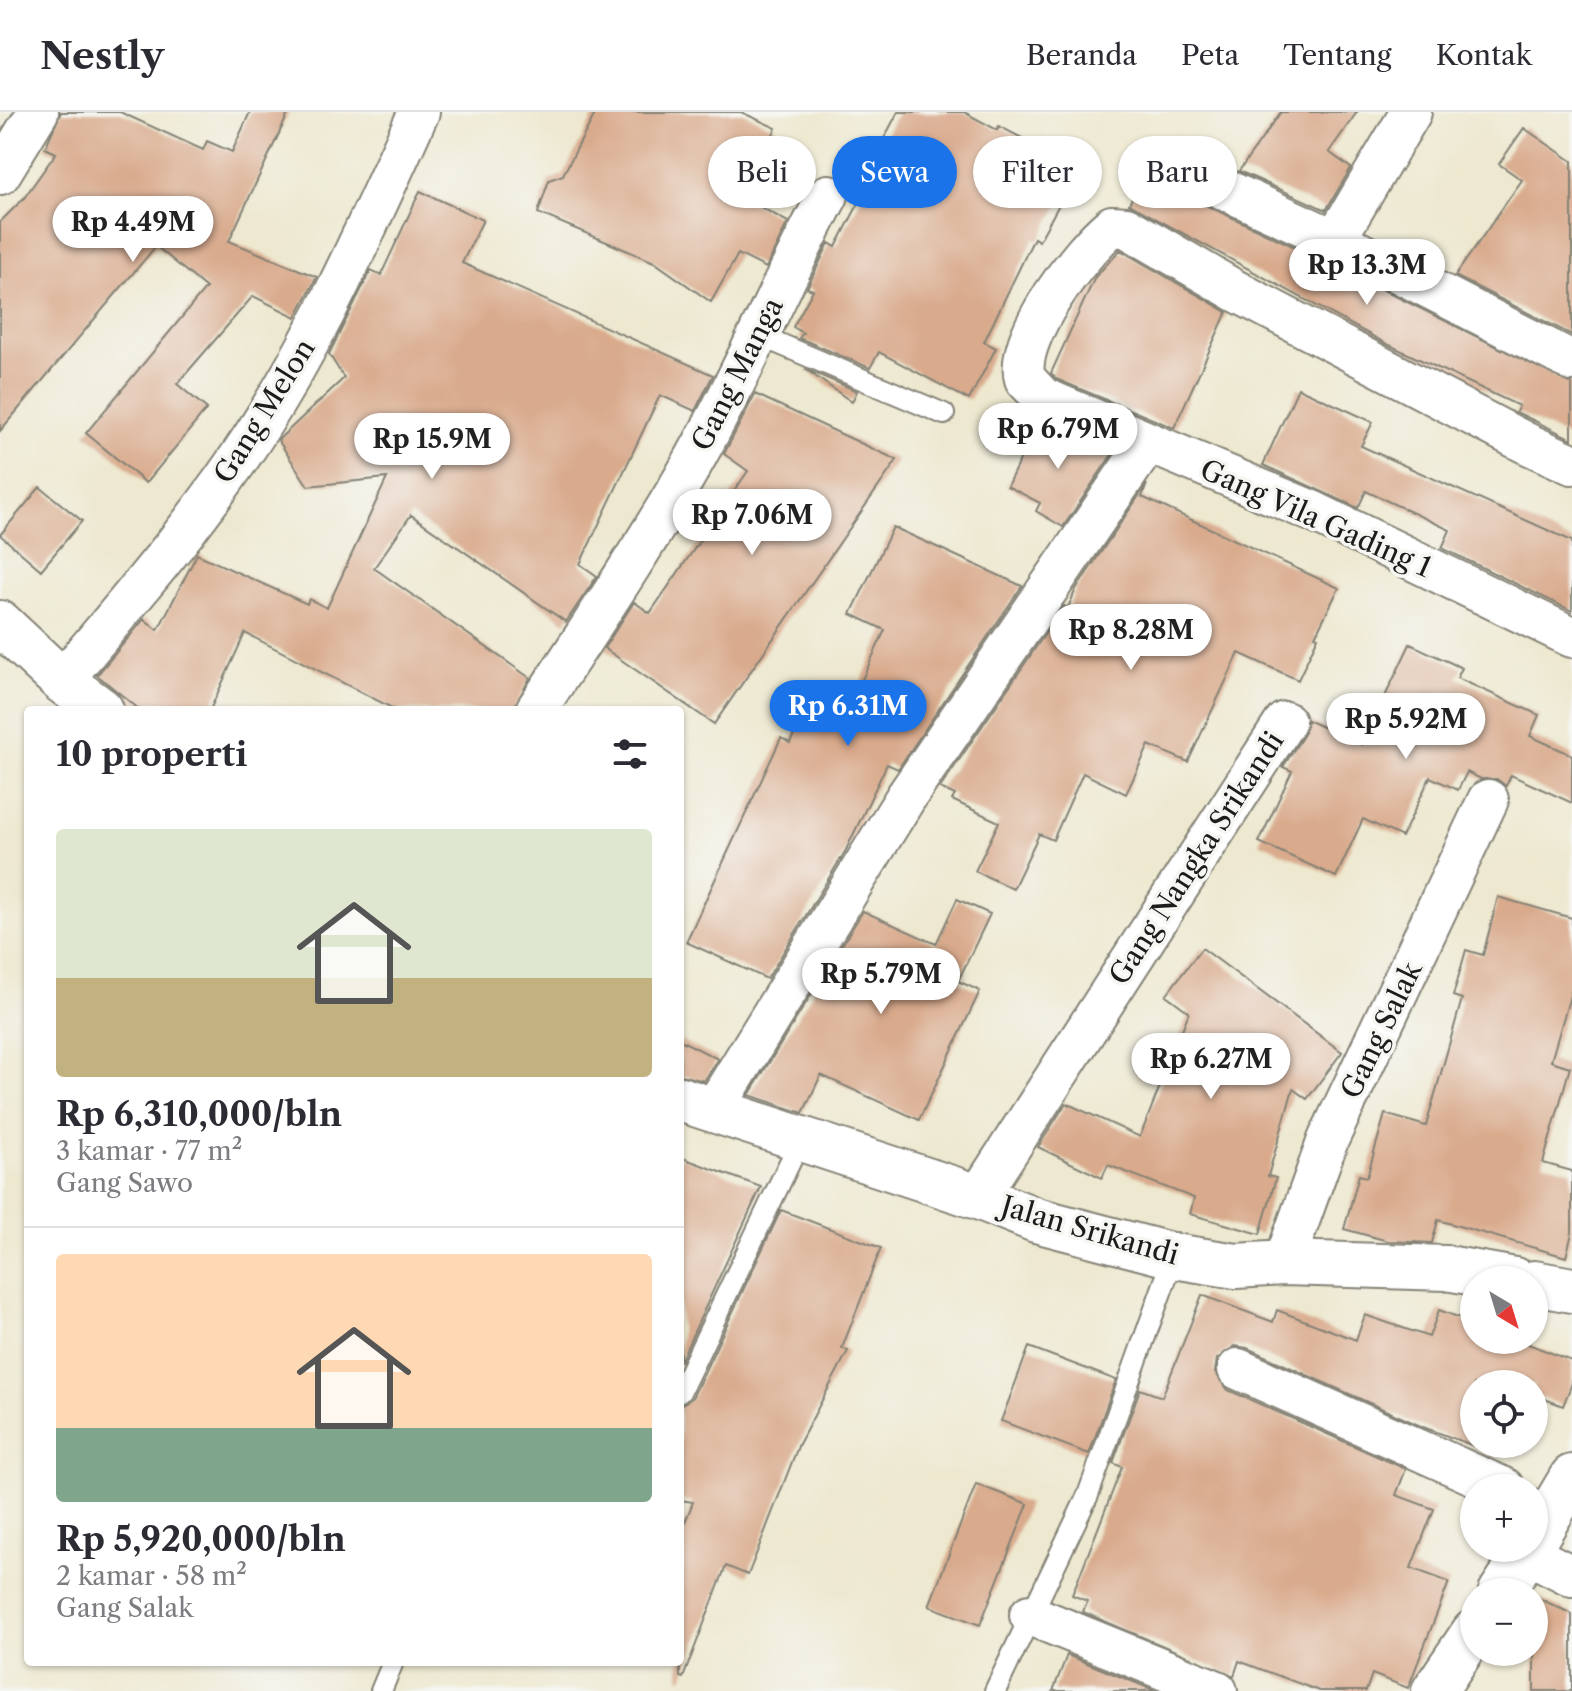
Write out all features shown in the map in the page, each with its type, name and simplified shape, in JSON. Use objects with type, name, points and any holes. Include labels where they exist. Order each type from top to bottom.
[{"type":"street","points":[[0,174],[38,112]]},
{"type":"street","name":"Gang Melon","points":[[62,681],[194,519],[253,438],[301,358],[419,112]]},
{"type":"street","points":[[1335,240],[1411,112]]},
{"type":"street","name":"Gang Manga","points":[[539,706],[684,478],[761,336],[789,268],[828,195]]},
{"type":"street","points":[[1237,195],[1335,240],[1572,361]]},
{"type":"street","name":"Gang Vila Gading 1","points":[[1572,464],[1236,291],[1126,227],[1112,226],[1102,234],[1059,287],[1028,348],[1023,373],[1031,388],[1043,398],[1314,512],[1572,637]]},
{"type":"street","points":[[697,1104],[1147,444]]},
{"type":"street","points":[[0,623],[62,681],[96,706]]},
{"type":"street","name":"Gang Nangka Srikandi","points":[[978,1197],[1285,722]]},
{"type":"street","name":"Gang Salak","points":[[1284,1263],[1328,1140],[1488,800]]},
{"type":"street","name":"Jalan Srikandi","points":[[697,1104],[978,1197],[1036,1220],[1174,1256],[1236,1266],[1284,1263],[1460,1270]]},
{"type":"street","points":[[1548,1286],[1572,1290]]},
{"type":"street","points":[[1238,1369],[1473,1474]]},
{"type":"street","points":[[1548,1534],[1572,1576]]},
{"type":"street","points":[[1030,1615],[1217,1691]]},
{"type":"street","points":[[1434,1691],[1460,1653]]},
{"type":"lane","points":[[761,336],[944,414]]},
{"type":"lane","points":[[684,1384],[801,1139]]},
{"type":"lane","points":[[995,1691],[1088,1495],[1129,1390],[1174,1256]]},
{"type":"lane","points":[[381,1691],[391,1666]]},
{"type":"building","points":[[61,112],[120,112],[203,150],[207,141],[232,152],[250,112],[289,112],[229,241],[317,277],[296,317],[253,296],[177,384],[207,409],[146,483],[86,433],[206,288],[156,246],[0,431],[0,222],[24,198],[56,153],[45,148]]},
{"type":"building","points":[[596,112],[741,112],[776,128],[772,136],[708,136],[708,208],[762,208],[788,222],[766,268],[738,254],[711,302],[654,262],[538,213],[549,180],[563,175]]},
{"type":"building","points":[[898,112],[964,112],[997,130],[999,126],[1018,136],[973,136],[973,208],[1057,208],[1039,241],[1034,238],[984,342],[996,348],[969,400],[879,352],[870,368],[799,338],[803,333],[793,327],[813,290],[807,288],[829,243],[836,247],[856,208],[957,208],[957,136],[885,136]]},
{"type":"building","points":[[1281,112],[1357,112],[1329,152],[1351,168],[1326,210],[1239,171]]},
{"type":"building","points":[[1524,128],[1572,161],[1572,335],[1455,276],[1522,180],[1499,164]]},
{"type":"building","points":[[420,191],[483,220],[462,263],[713,375],[695,411],[660,395],[580,564],[597,576],[566,622],[411,515],[374,568],[530,678],[515,706],[388,706],[245,633],[212,706],[135,706],[97,675],[144,619],[158,630],[197,554],[307,604],[309,599],[327,608],[387,478],[308,486],[278,440],[344,378],[329,354],[371,270],[381,275]]},
{"type":"building","points":[[1136,208],[1212,208],[1572,384],[1572,439],[1516,412],[1519,406],[1385,343]]},
{"type":"building","points":[[1120,250],[1227,312],[1174,428],[1056,379],[1051,373],[1095,277]]},
{"type":"building","points":[[805,369],[857,391],[852,402]]},
{"type":"building","points":[[1298,388],[1373,422],[1361,446],[1572,541],[1572,611],[1442,548],[1450,530],[1366,491],[1358,508],[1263,465]]},
{"type":"building","points":[[755,394],[897,460],[714,724],[604,648],[634,602],[650,613],[748,471],[724,454]]},
{"type":"building","points":[[1039,421],[1113,453],[1063,527],[1036,511],[1040,503],[1007,486]]},
{"type":"building","points":[[1147,484],[1142,497],[1339,588],[1298,680],[1239,653],[1188,762],[1149,745],[1126,794],[1083,773],[1053,840],[1039,834],[1013,889],[975,871],[999,822],[952,800],[955,795],[940,788],[1064,606],[1068,608],[1076,589]]},
{"type":"building","points":[[40,487],[82,521],[41,570],[0,535]]},
{"type":"building","points":[[893,527],[1022,586],[898,769],[887,764],[846,850],[767,979],[686,942],[781,738],[790,743],[819,683],[853,699],[885,630],[851,614]]},
{"type":"building","points":[[1410,644],[1462,668],[1457,678],[1539,715],[1530,736],[1572,755],[1572,803],[1511,775],[1506,786],[1497,779],[1481,779],[1467,772],[1458,790],[1430,777],[1402,837],[1363,819],[1336,877],[1259,842],[1292,771],[1283,767],[1304,734],[1307,720],[1362,745]]},
{"type":"building","points":[[1498,897],[1572,918],[1572,989],[1551,1061],[1570,1067],[1543,1163],[1572,1171],[1572,1233],[1566,1257],[1438,1220],[1432,1243],[1388,1241],[1344,1229],[1359,1175],[1367,1177],[1385,1114],[1426,1126],[1462,999],[1453,996],[1466,950],[1483,955]]},
{"type":"building","points":[[957,899],[990,914],[958,981],[980,991],[919,1120],[821,1075],[803,1113],[749,1095],[863,911],[936,944]]},
{"type":"building","points":[[1202,948],[1342,1052],[1307,1099],[1293,1089],[1268,1176],[1276,1178],[1260,1234],[1190,1214],[1194,1198],[1108,1165],[1102,1178],[1038,1147],[1066,1103],[1140,1137],[1189,1012],[1166,995]]},
{"type":"building","points":[[684,1042],[718,1059],[704,1081],[684,1076]]},
{"type":"building","points":[[684,1158],[761,1187],[684,1353]]},
{"type":"building","points":[[781,1210],[881,1248],[842,1348],[848,1351],[799,1444],[748,1575],[726,1566],[683,1678],[680,1677],[680,1666],[684,1666],[684,1525],[693,1502],[684,1501],[684,1403],[692,1398]]},
{"type":"building","points":[[1202,1295],[1273,1322],[1277,1310],[1356,1340],[1365,1315],[1429,1337],[1439,1310],[1460,1318],[1460,1354],[1548,1352],[1572,1361],[1572,1383],[1563,1406],[1548,1400],[1548,1370],[1460,1370],[1460,1441],[1247,1348],[1235,1346],[1217,1359],[1215,1372],[1228,1390],[1406,1469],[1396,1495],[1434,1509],[1411,1568],[1449,1582],[1408,1688],[1372,1674],[1366,1691],[1319,1691],[1239,1661],[1234,1676],[1083,1612],[1087,1601],[1072,1595],[1122,1467],[1113,1463],[1140,1389],[1162,1397]]},
{"type":"building","points":[[1029,1347],[1116,1380],[1089,1454],[1001,1421]]},
{"type":"building","points":[[976,1484],[1028,1504],[980,1625],[929,1606]]},
{"type":"building","points":[[1548,1603],[1572,1614],[1572,1691],[1534,1691],[1534,1666],[1548,1666]]},
{"type":"building","points":[[1067,1655],[1156,1691],[1053,1691]]}]
